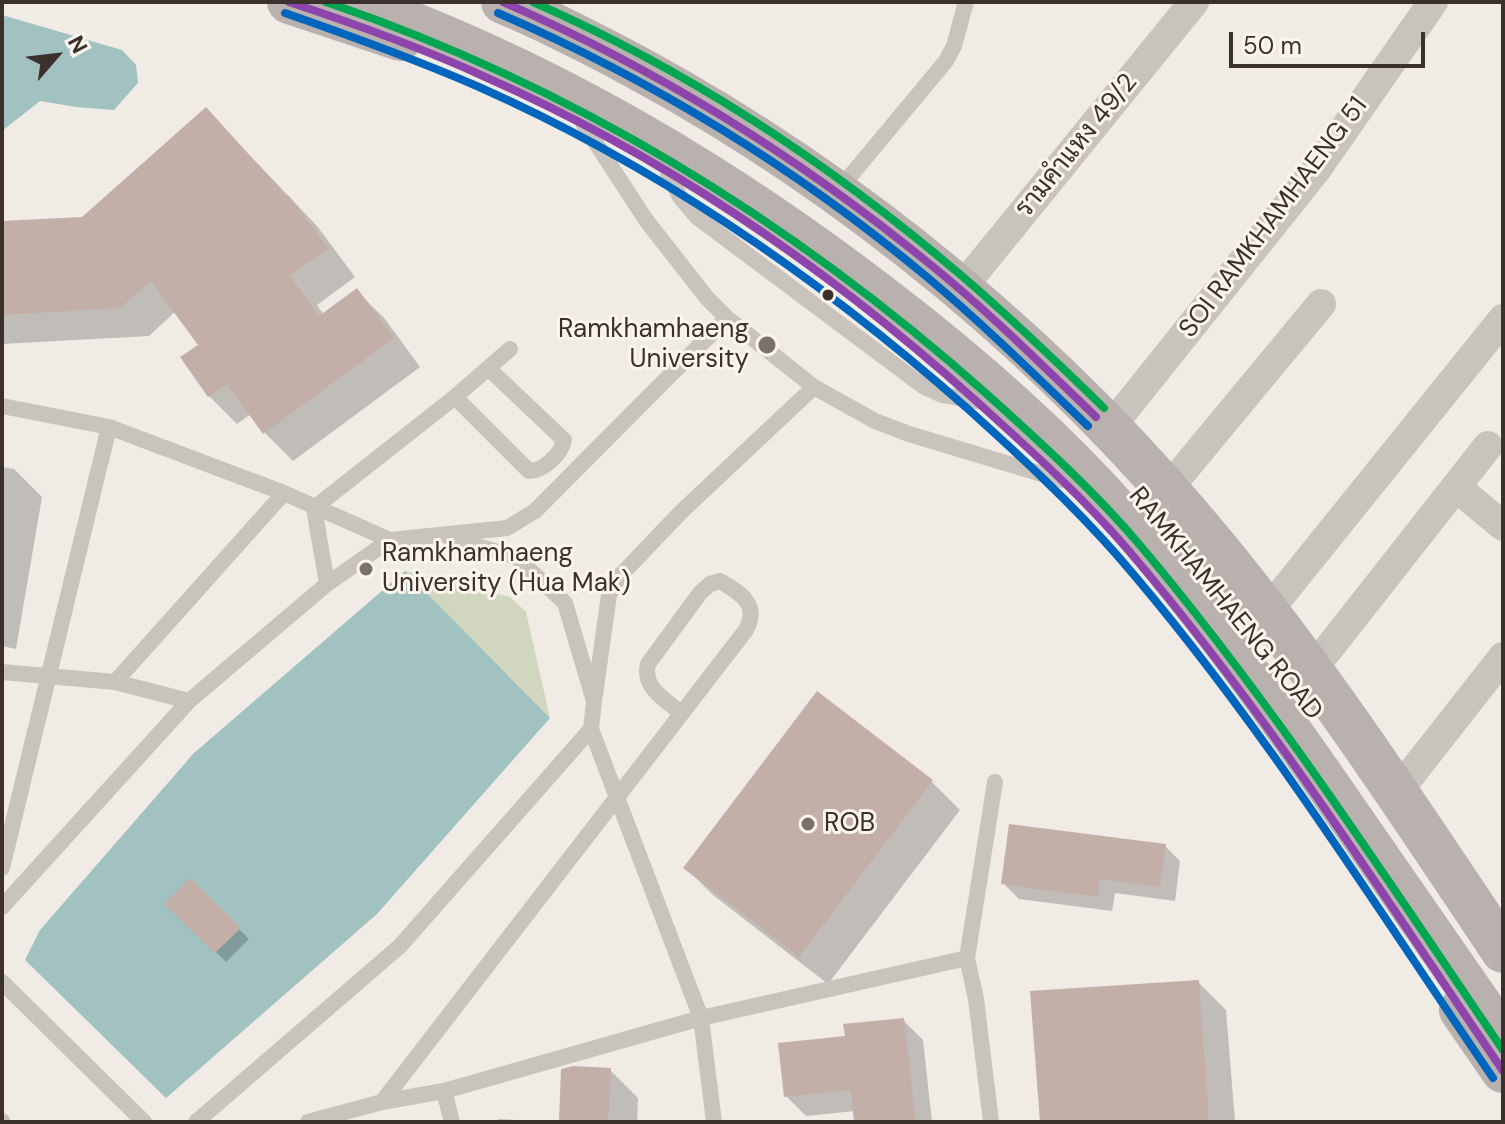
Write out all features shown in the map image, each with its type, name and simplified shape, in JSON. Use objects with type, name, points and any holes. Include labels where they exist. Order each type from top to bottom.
[{"type":"main road","name":"RAMKHAMHAENG ROAD","points":[[355,2],[398,17],[513,69],[624,124],[739,194],[835,261],[940,341],[1019,413],[1123,516],[1199,607],[1290,730],[1503,1038]]},
{"type":"main road","name":"RAMKHAMHAENG ROAD","points":[[436,2],[514,36],[635,98],[753,168],[851,238],[956,321],[1050,404],[1143,498],[1226,597],[1307,703],[1503,990]]},
{"type":"main road","name":"RAMKHAMHAENG ROAD","points":[[503,2],[599,47],[675,88],[752,135],[836,193],[960,290],[1109,429],[1167,490],[1267,612],[1397,792],[1503,951]]},
{"type":"main road","name":"RAMKHAMHAENG ROAD","points":[[305,4],[399,38],[488,78],[584,125],[668,174],[756,230],[862,306],[978,401],[1062,480],[1127,549],[1293,765],[1503,1071]]},
{"type":"main road","points":[[1248,704],[1306,665]]},
{"type":"main road","points":[[1293,765],[1345,719]]},
{"type":"main road","points":[[1367,874],[1423,831]]},
{"type":"main road","points":[[1405,929],[1460,887]]},
{"type":"street","name":"รามคำแหง 49/2","points":[[960,290],[1194,2]]},
{"type":"street","name":"SOI RAMKHAMHAENG 51","points":[[1109,429],[1316,170],[1433,2]]},
{"type":"street","points":[[1167,490],[1321,304]]},
{"type":"street","points":[[1267,612],[1503,319]]},
{"type":"street","points":[[1306,665],[1488,446]]},
{"type":"street","points":[[1456,487],[1503,526]]},
{"type":"street","points":[[1397,792],[1503,657]]},
{"type":"lane","points":[[836,193],[946,61],[954,46],[966,2]]},
{"type":"lane","points":[[584,125],[666,248],[727,318],[814,387],[863,415],[909,434],[1062,480]]},
{"type":"lane","points":[[2,406],[109,427],[284,493],[390,540],[442,537],[507,528],[535,511],[727,318]]},
{"type":"lane","points":[[314,508],[455,397],[510,349]]},
{"type":"lane","points":[[455,397],[529,471],[537,471],[551,461],[561,451],[564,440],[488,368]]},
{"type":"lane","points":[[714,1122],[701,1018],[591,729],[594,701],[609,595],[618,578],[681,512],[814,387]]},
{"type":"lane","points":[[2,868],[109,427]]},
{"type":"lane","points":[[115,682],[284,493]]},
{"type":"lane","points":[[314,508],[327,584]]},
{"type":"lane","points":[[442,537],[516,557],[565,603],[594,701]]},
{"type":"lane","points":[[2,907],[189,701],[327,584],[390,540]]},
{"type":"lane","points":[[382,1102],[681,713],[750,622],[751,612],[744,595],[720,581],[710,584],[700,593],[648,664],[645,674],[651,688],[681,713]]},
{"type":"lane","points":[[2,672],[115,682],[189,701]]},
{"type":"lane","points":[[196,1122],[400,946],[591,729]]},
{"type":"lane","points":[[991,1122],[976,999],[967,958],[995,782]]},
{"type":"lane","points":[[308,1122],[382,1102],[444,1091],[701,1018],[967,958]]},
{"type":"lane","points":[[2,982],[144,1122]]},
{"type":"lane","points":[[444,1091],[452,1122]]},
{"type":"green space","points":[[405,571],[510,597],[526,612],[550,718]]},
{"type":"water","points":[[2,15],[122,50],[136,65],[138,83],[114,110],[40,101],[2,131]]},
{"type":"water","points":[[405,571],[550,718],[377,914],[166,1098],[25,960],[40,930],[194,753]]},
{"type":"building","points":[[206,107],[289,196],[328,248],[290,276],[319,316],[357,288],[394,338],[263,434],[227,384],[208,397],[180,357],[198,345],[151,281],[120,308],[2,315],[2,221],[82,217]]},
{"type":"building","name":"ROB","points":[[817,691],[933,780],[799,957],[683,868]]},
{"type":"building","points":[[1009,824],[1166,844],[1160,887],[1100,879],[1098,897],[1001,884]]},
{"type":"building","points":[[190,878],[241,928],[215,953],[164,904]]},
{"type":"building","points":[[1199,980],[1209,1122],[1040,1122],[1030,991]]},
{"type":"building","points":[[904,1018],[916,1122],[854,1122],[851,1090],[784,1097],[778,1043],[845,1036],[843,1024]]},
{"type":"building","points":[[573,1066],[611,1068],[608,1122],[559,1122],[561,1069]]},
{"type":"transit line","points":[[289,2],[459,65],[550,107],[679,179],[742,218],[862,305],[975,400],[1093,511],[1180,613],[1323,806],[1503,1071]]},
{"type":"transit line","points":[[326,2],[417,36],[507,75],[593,118],[677,166],[759,217],[838,273],[989,396],[1104,505],[1188,604],[1327,792],[1503,1050]]},
{"type":"transit line","points":[[503,2],[561,28],[672,86],[831,188],[953,283],[1096,417]]},
{"type":"transit line","points":[[533,2],[647,58],[757,123],[810,159],[913,235],[962,276],[1104,408]]},
{"type":"transit line","points":[[285,13],[479,87],[610,152],[736,229],[796,271],[855,315],[968,409],[1081,516],[1168,616],[1312,810],[1493,1078]]},
{"type":"transit line","points":[[498,13],[668,97],[827,200],[948,295],[1088,426]]},
{"type":"place","name":"Ramkhamhaeng University","points":[[767,345]]},
{"type":"place","name":"Ramkhamhaeng University (Hua Mak)","points":[[366,569]]},
{"type":"place","name":"ROB","points":[[808,824]]}]
